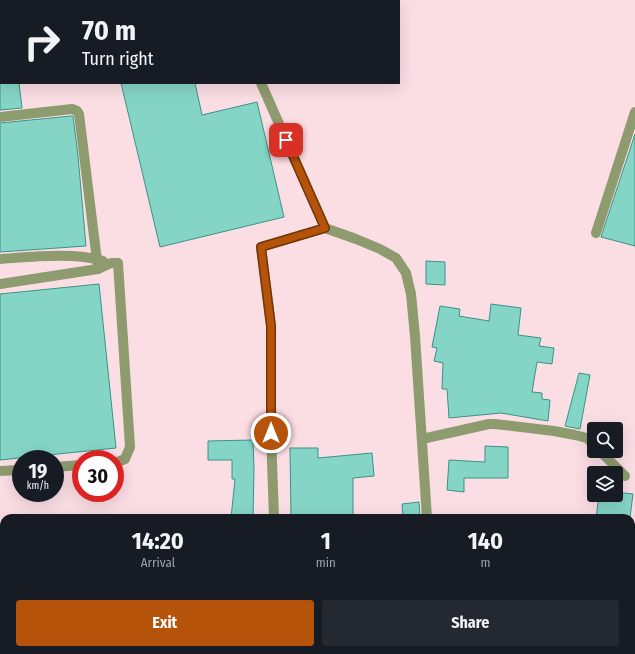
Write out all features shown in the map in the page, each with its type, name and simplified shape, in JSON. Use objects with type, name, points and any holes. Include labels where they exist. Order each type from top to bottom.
[{"type":"street","points":[[261,84],[325,228]]},
{"type":"street","points":[[0,117],[72,109],[77,110],[79,114],[97,264]]},
{"type":"street","points":[[596,233],[635,112]]},
{"type":"street","points":[[274,514],[271,433],[271,326],[261,247],[325,228],[380,249],[396,258],[406,273],[411,301],[427,514]]},
{"type":"street","points":[[0,259],[60,256],[97,264]]},
{"type":"street","points":[[0,284],[97,264],[118,263],[130,447],[126,459],[124,460]]},
{"type":"street","points":[[422,439],[489,424],[554,431],[587,438]]},
{"type":"street","points":[[607,458],[625,476]]},
{"type":"street","points":[[0,471],[12,470]]},
{"type":"building","points":[[0,84],[19,84],[22,108],[0,110]]},
{"type":"building","points":[[121,84],[195,84],[202,115],[257,102],[284,217],[160,247]]},
{"type":"building","points":[[73,116],[86,246],[0,252],[0,123]]},
{"type":"building","points":[[635,134],[635,246],[601,237]]},
{"type":"building","points":[[426,261],[445,262],[445,285],[426,284]]},
{"type":"building","points":[[99,284],[116,448],[72,450],[72,453],[64,453],[64,450],[12,450],[12,459],[0,460],[0,294]]},
{"type":"building","points":[[491,304],[521,308],[518,335],[541,338],[539,346],[554,348],[552,364],[537,362],[532,392],[542,393],[542,399],[550,400],[548,421],[501,413],[449,418],[447,389],[442,389],[443,363],[434,361],[437,348],[432,347],[440,306],[460,309],[459,316],[489,321]]},
{"type":"building","points":[[579,373],[590,375],[580,429],[565,426]]},
{"type":"building","points":[[253,440],[253,514],[231,514],[235,479],[232,479],[232,460],[208,460],[208,441]]},
{"type":"building","points":[[485,446],[508,447],[508,478],[464,478],[464,492],[447,490],[449,460],[485,462]]},
{"type":"building","points":[[290,448],[318,448],[318,458],[372,453],[374,476],[353,478],[353,514],[291,514]]},
{"type":"building","points":[[623,493],[633,494],[630,514],[597,514],[598,502],[623,502]]},
{"type":"building","points":[[419,502],[420,514],[403,514],[402,504]]},
{"type":"route","points":[[271,433],[271,326],[261,247],[325,228],[286,140]]}]
